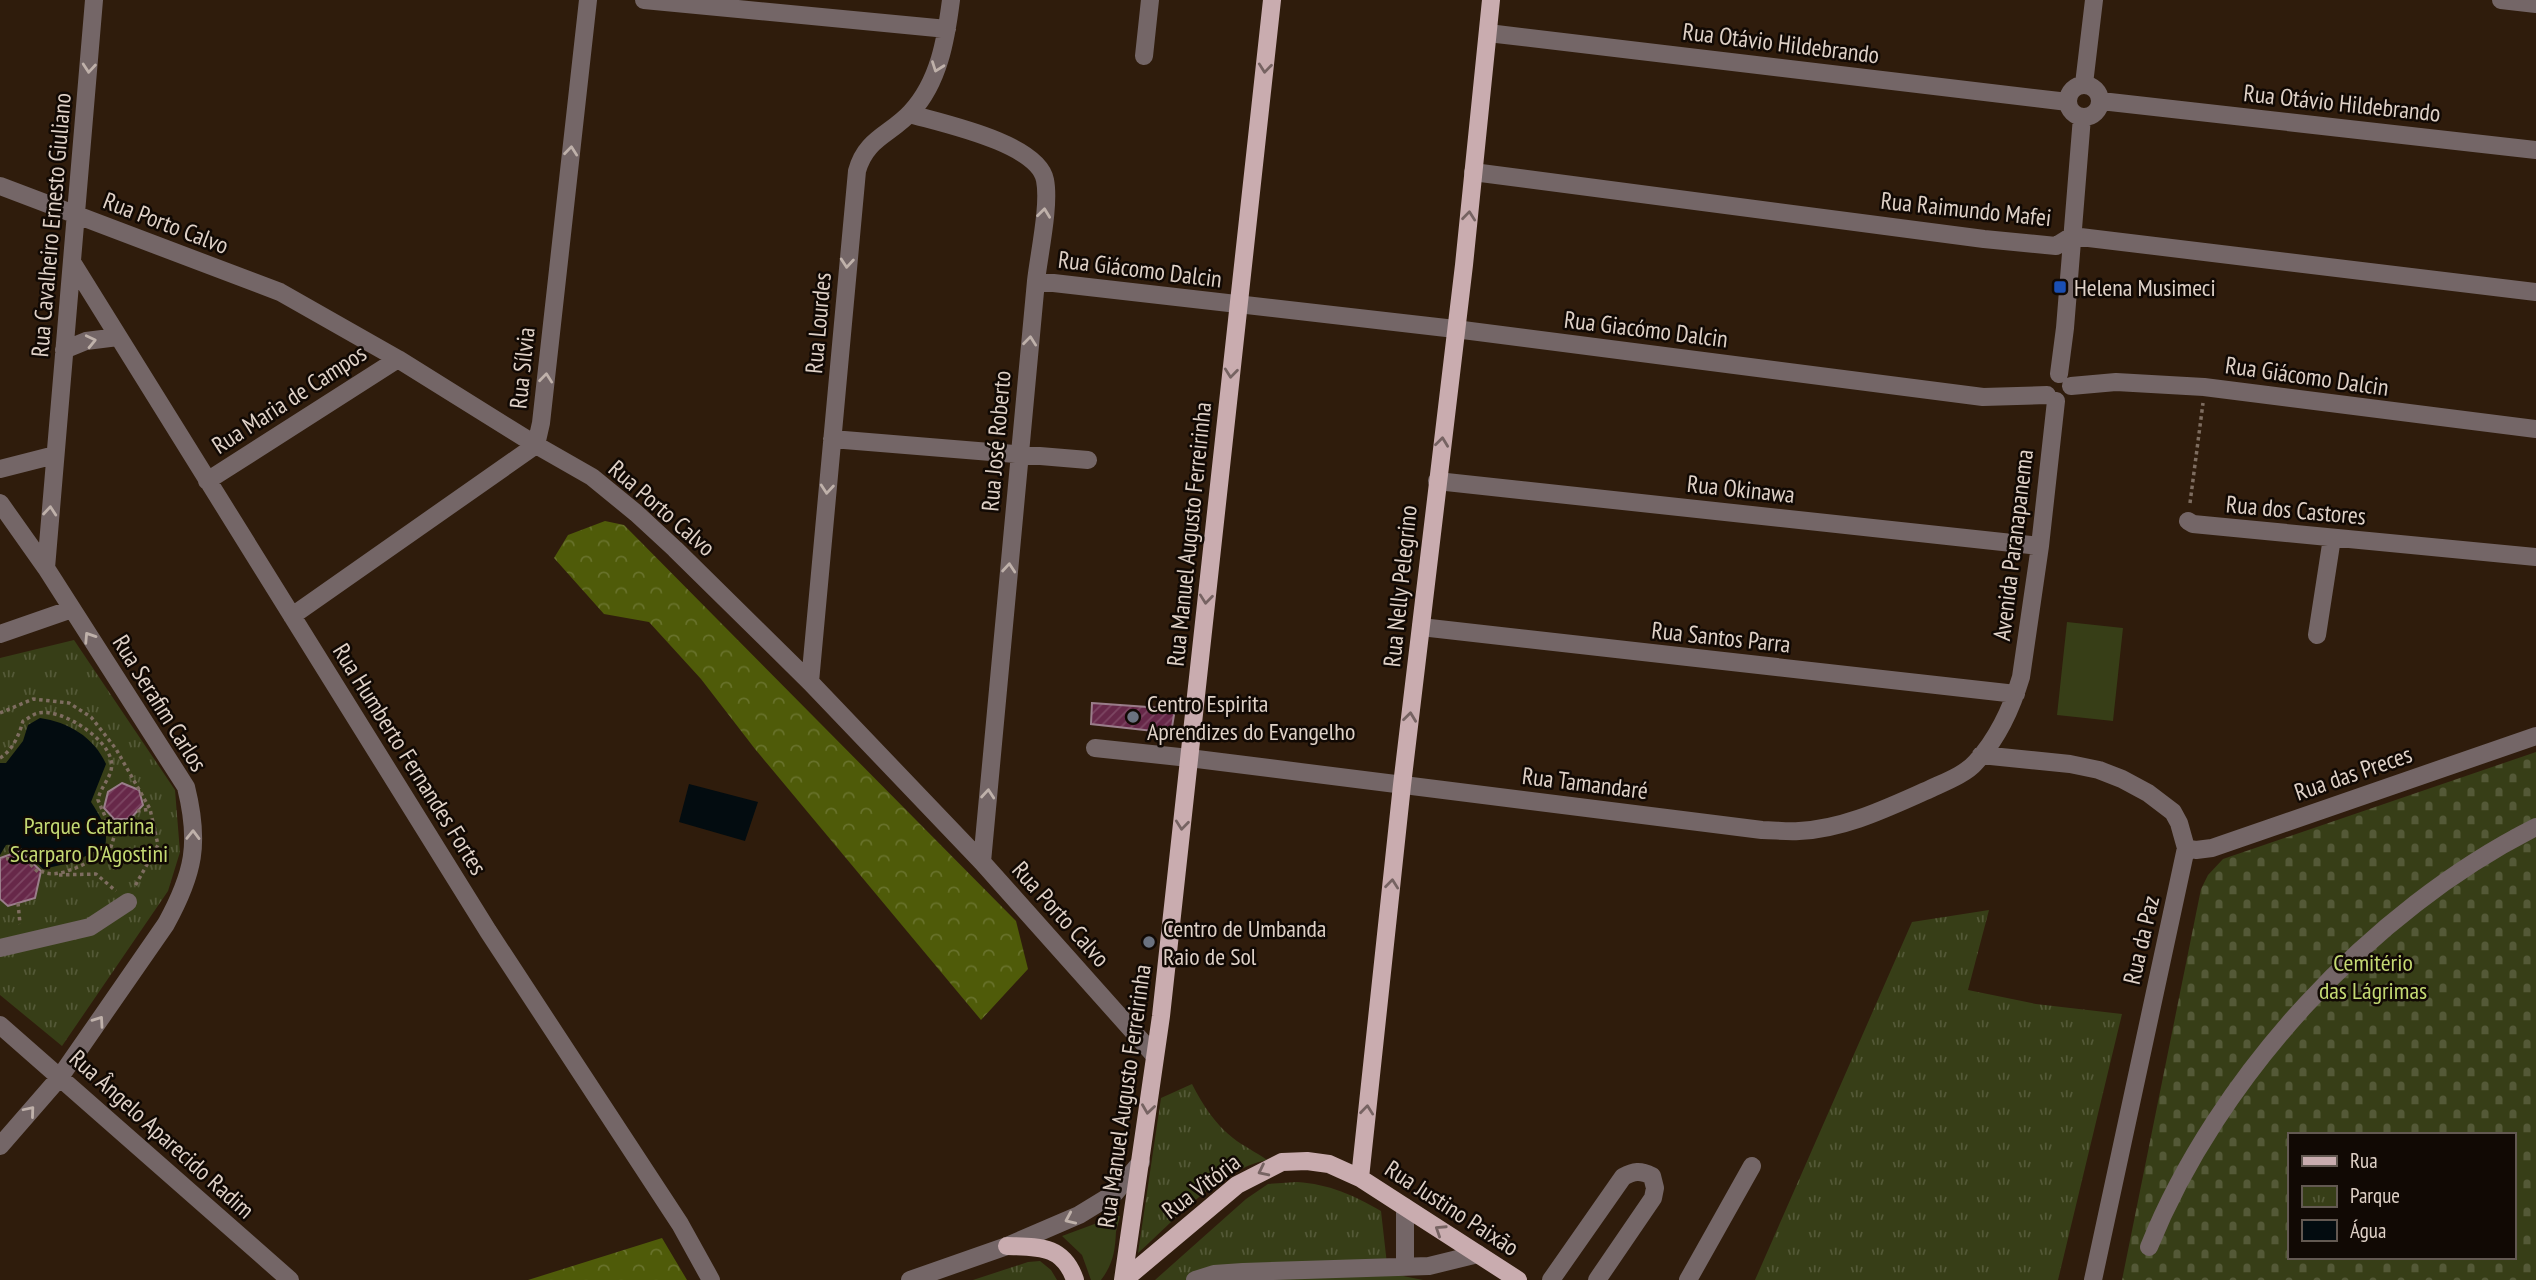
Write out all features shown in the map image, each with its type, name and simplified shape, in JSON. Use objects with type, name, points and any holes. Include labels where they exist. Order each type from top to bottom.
[{"type":"main road","name":"Rua Manuel Augusto Ferreirinha","points":[[1123,1280],[1155,1056],[1272,0]]},
{"type":"main road","name":"Rua Nelly Pelegrino","points":[[1360,1178],[1491,0]]},
{"type":"main road","name":"Rua Vitória","points":[[1123,1280],[1237,1185],[1261,1171],[1282,1162],[1307,1161],[1329,1164],[1360,1178]]},
{"type":"main road","name":"Rua Justino Paixão","points":[[1360,1178],[1518,1280]]},
{"type":"main road","points":[[1007,1246],[1041,1248],[1058,1253],[1070,1265],[1075,1280]]},
{"type":"street","name":"Rua Cavalheiro Ernesto Giuliano","points":[[46,568],[94,0]]},
{"type":"street","name":"Rua Sílvia","points":[[292,616],[536,445],[541,423],[588,0]]},
{"type":"street","points":[[644,0],[947,29]]},
{"type":"street","name":"Rua Lourdes","points":[[810,682],[857,171],[865,150],[910,114],[922,99],[938,67],[951,0]]},
{"type":"street","points":[[1144,56],[1150,0]]},
{"type":"street","points":[[2084,84],[2094,0]]},
{"type":"street","points":[[2501,0],[2536,4]]},
{"type":"street","name":"Rua Otávio Hildebrando","points":[[1488,33],[2068,102]]},
{"type":"street","points":[[2084,84],[2097,90],[2101,101],[2093,115],[2082,117],[2072,112],[2068,97],[2074,88],[2084,84]]},
{"type":"street","name":"Rua Otávio Hildebrando","points":[[2101,101],[2536,150]]},
{"type":"street","name":"Rua José Roberto","points":[[910,114],[1007,145],[1033,160],[1045,179],[1046,202],[1019,453],[982,862]]},
{"type":"street","points":[[2052,398],[2045,384],[2048,378],[2065,380],[2065,328],[2082,117]]},
{"type":"street","name":"Rua Raimundo Mafei","points":[[1473,172],[2044,245],[2056,246],[2072,236],[2536,292]]},
{"type":"street","name":"Rua Porto Calvo","points":[[0,186],[281,292],[592,477],[636,513],[810,682],[982,862],[1155,1056]]},
{"type":"street","name":"Rua Humberto Fernandes Fortes","points":[[72,262],[488,931],[680,1224],[711,1280]]},
{"type":"street","name":"Rua Giácomo Dalcin","points":[[1036,281],[1238,305]]},
{"type":"street","name":"Rua Giacómo Dalcin","points":[[1238,305],[1455,329],[1983,397],[2052,398]]},
{"type":"street","points":[[64,350],[86,341],[118,337]]},
{"type":"street","name":"Rua Maria de Campos","points":[[208,481],[397,359]]},
{"type":"street","name":"Rua Giácomo Dalcin","points":[[2065,380],[2204,387],[2536,429]]},
{"type":"street","name":"Avenida Paranapanema","points":[[2016,694],[2021,677],[2040,546],[2052,398]]},
{"type":"street","points":[[832,439],[1088,460]]},
{"type":"street","points":[[0,469],[55,454]]},
{"type":"street","name":"Rua Okinawa","points":[[1437,481],[2040,546]]},
{"type":"street","name":"Rua Serafim Carlos","points":[[0,503],[46,568],[186,787],[194,818],[193,861],[166,924],[60,1077],[0,1146]]},
{"type":"street","name":"Rua dos Castores","points":[[2188,521],[2193,524],[2536,557]]},
{"type":"street","points":[[2318,635],[2332,538]]},
{"type":"street","points":[[0,634],[72,610]]},
{"type":"street","name":"Rua Santos Parra","points":[[1421,628],[2016,694]]},
{"type":"street","name":"Rua Tamandaré","points":[[1095,748],[1762,830],[1800,831],[1841,824],[1892,806],[1945,782],[1975,764],[1997,732],[2016,694]]},
{"type":"street","name":"Rua das Preces","points":[[2186,848],[2212,848],[2536,736]]},
{"type":"street","points":[[1981,755],[2070,764],[2099,770],[2122,779],[2148,793],[2173,812],[2186,848]]},
{"type":"street","points":[[2149,1247],[2185,1170],[2217,1118],[2260,1059],[2297,1016],[2392,922],[2453,874],[2536,827]]},
{"type":"street","name":"Rua da Paz","points":[[2093,1280],[2186,848]]},
{"type":"street","points":[[0,948],[90,927],[128,902]]},
{"type":"street","name":"Rua Ângelo Aparecido Radim","points":[[0,1025],[290,1280]]},
{"type":"street","points":[[909,1280],[1007,1246],[1101,1204],[1115,1193],[1141,1162]]},
{"type":"street","points":[[1688,1280],[1752,1166]]},
{"type":"street","points":[[1551,1280],[1623,1177],[1643,1171],[1652,1176],[1655,1188],[1653,1198],[1597,1280]]},
{"type":"street","points":[[1405,1207],[1405,1267]]},
{"type":"street","points":[[1195,1280],[1214,1274],[1243,1272],[1405,1267],[1429,1273],[1478,1254]]},
{"type":"path","name":"Rua dos Castores","points":[[2188,521],[2204,387]]},
{"type":"path","points":[[0,713],[33,699],[69,703],[91,717],[116,749],[150,809],[158,845],[138,878],[128,902],[96,874],[45,874],[22,856],[6,859]]},
{"type":"path","points":[[0,758],[4,757],[17,739],[23,721],[39,713],[60,715],[89,730],[108,751],[112,762],[110,774],[98,800],[108,816],[114,837],[110,849],[88,863],[54,875]]},
{"type":"path","points":[[137,811],[150,809]]},
{"type":"green space","points":[[605,521],[624,525],[1016,921],[1028,969],[981,1020],[755,749],[701,679],[649,622],[604,614],[554,558],[568,535]]},
{"type":"green space","points":[[2067,622],[2123,628],[2113,721],[2057,715]]},
{"type":"green space","name":"Parque Catarina Scarparo D'Agostini","points":[[74,640],[175,790],[180,852],[168,891],[62,1046],[0,995],[0,658]]},
{"type":"green space","name":"Cemitério das Lágrimas","points":[[2536,752],[2536,1280],[2122,1280],[2201,889],[2208,875],[2223,859]]},
{"type":"green space","points":[[1989,910],[1968,990],[2036,1004],[2122,1014],[2058,1280],[1755,1280],[1912,922]]},
{"type":"green space","points":[[1192,1084],[1221,1127],[1267,1160],[1231,1174],[1214,1185],[1138,1253],[1161,1098]]},
{"type":"green space","points":[[1297,1182],[1340,1191],[1381,1211],[1388,1273],[1423,1280],[1155,1280],[1246,1199],[1268,1184]]},
{"type":"green space","points":[[1120,1216],[1111,1263],[1101,1280],[1091,1280],[1082,1255],[1062,1236]]},
{"type":"green space","points":[[662,1238],[687,1280],[528,1280]]},
{"type":"green space","points":[[1040,1261],[1051,1270],[1057,1280],[973,1280],[1028,1262]]},
{"type":"water","points":[[40,718],[79,732],[95,746],[106,764],[91,802],[105,828],[105,846],[74,862],[43,869],[27,852],[17,846],[6,845],[0,855],[0,763],[6,763],[23,741],[28,725]]},
{"type":"water","points":[[689,784],[758,802],[745,841],[679,822]]},
{"type":"building","name":"Centro Espirita Aprendizes do Evangelho","points":[[1092,703],[1175,709],[1171,733],[1091,724]]},
{"type":"building","points":[[122,783],[139,790],[143,805],[130,819],[114,819],[104,808],[108,792]]},
{"type":"building","points":[[20,851],[41,871],[35,898],[8,906],[0,899],[0,858]]},
{"type":"place","name":"Helena Musimeci","points":[[2060,287]]},
{"type":"place","name":"Centro Espirita Aprendizes do Evangelho","points":[[1133,717]]},
{"type":"place","name":"Centro de Umbanda Raio de Sol","points":[[1149,942]]}]
